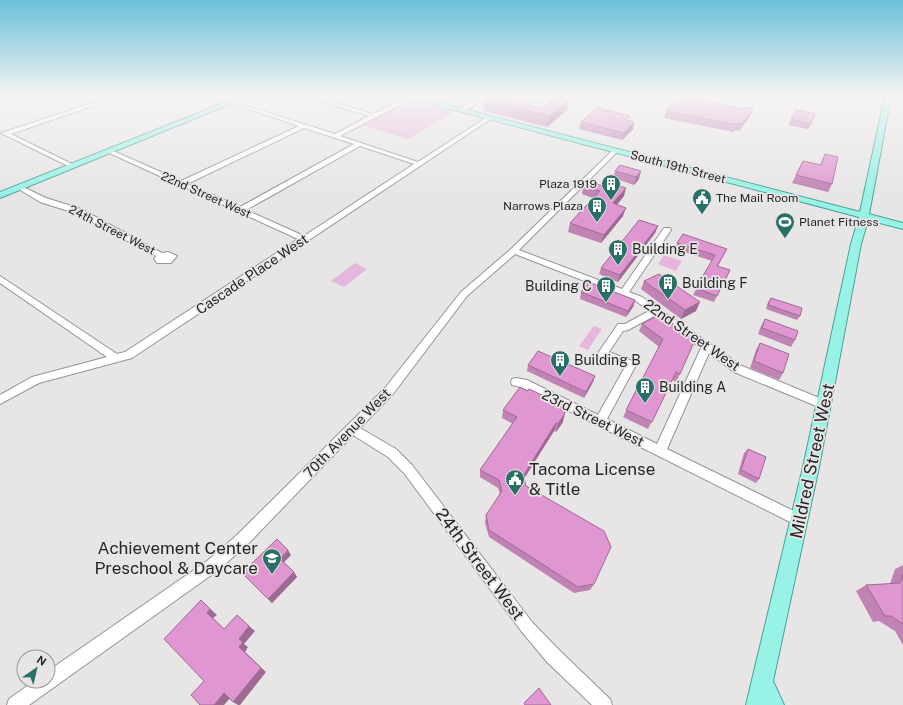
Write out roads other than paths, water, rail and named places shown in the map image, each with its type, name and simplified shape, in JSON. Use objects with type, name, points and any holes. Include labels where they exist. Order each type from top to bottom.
[{"type":"main road","points":[[0,195],[165,129]]},
{"type":"main road","name":"South 19th Street","points":[[531,129],[903,226]]},
{"type":"main road","name":"Mildred Street West","points":[[757,705],[786,584],[881,129]]},
{"type":"main road","points":[[762,681],[773,705]]},
{"type":"street","points":[[3,132],[13,129]]},
{"type":"street","points":[[181,184],[297,129]]},
{"type":"street","points":[[312,129],[419,164]]},
{"type":"street","points":[[335,136],[349,129]]},
{"type":"street","name":"Cascade Place West","points":[[0,400],[36,380],[117,359],[144,346],[472,129]]},
{"type":"street","points":[[3,132],[72,166]]},
{"type":"street","points":[[240,210],[359,144]]},
{"type":"street","name":"22nd Street West","points":[[109,151],[304,239]]},
{"type":"street","name":"70th Avenue West","points":[[56,675],[190,582],[229,552],[396,383],[464,294],[514,251],[615,151]]},
{"type":"street","name":"24th Street West","points":[[19,187],[43,200],[78,211],[161,256]]},
{"type":"street","points":[[624,292],[667,230]]},
{"type":"street","name":"22nd Street West","points":[[514,251],[624,292],[644,301],[731,364],[753,376],[824,405]]},
{"type":"street","points":[[0,279],[117,359]]},
{"type":"street","points":[[600,421],[631,365],[603,353],[621,326],[625,328],[658,310]]},
{"type":"street","points":[[660,450],[707,346]]},
{"type":"street","name":"23rd Street West","points":[[516,382],[524,383],[799,520]]},
{"type":"street","name":"24th Street West","points":[[352,428],[392,453],[408,468],[527,627],[552,656],[604,705]]},
{"type":"street","name":"70th Avenue West","points":[[15,705],[37,689]]},
{"type":"place","name":"Plaza 1919","points":[[611,201]]},
{"type":"place","name":"The Mail Room","points":[[702,215]]},
{"type":"place","name":"Narrows Plaza","points":[[597,223]]},
{"type":"place","name":"Planet Fitness","points":[[785,239]]},
{"type":"place","name":"Building E","points":[[618,266]]},
{"type":"place","name":"Building F","points":[[668,300]]},
{"type":"place","name":"Building C","points":[[606,303]]},
{"type":"place","name":"Building B","points":[[560,377]]},
{"type":"place","name":"Building A","points":[[645,404]]},
{"type":"place","name":"Tacoma License & Title","points":[[515,496]]},
{"type":"place","name":"Achievement Center Preschool & Daycare","points":[[272,575]]}]
